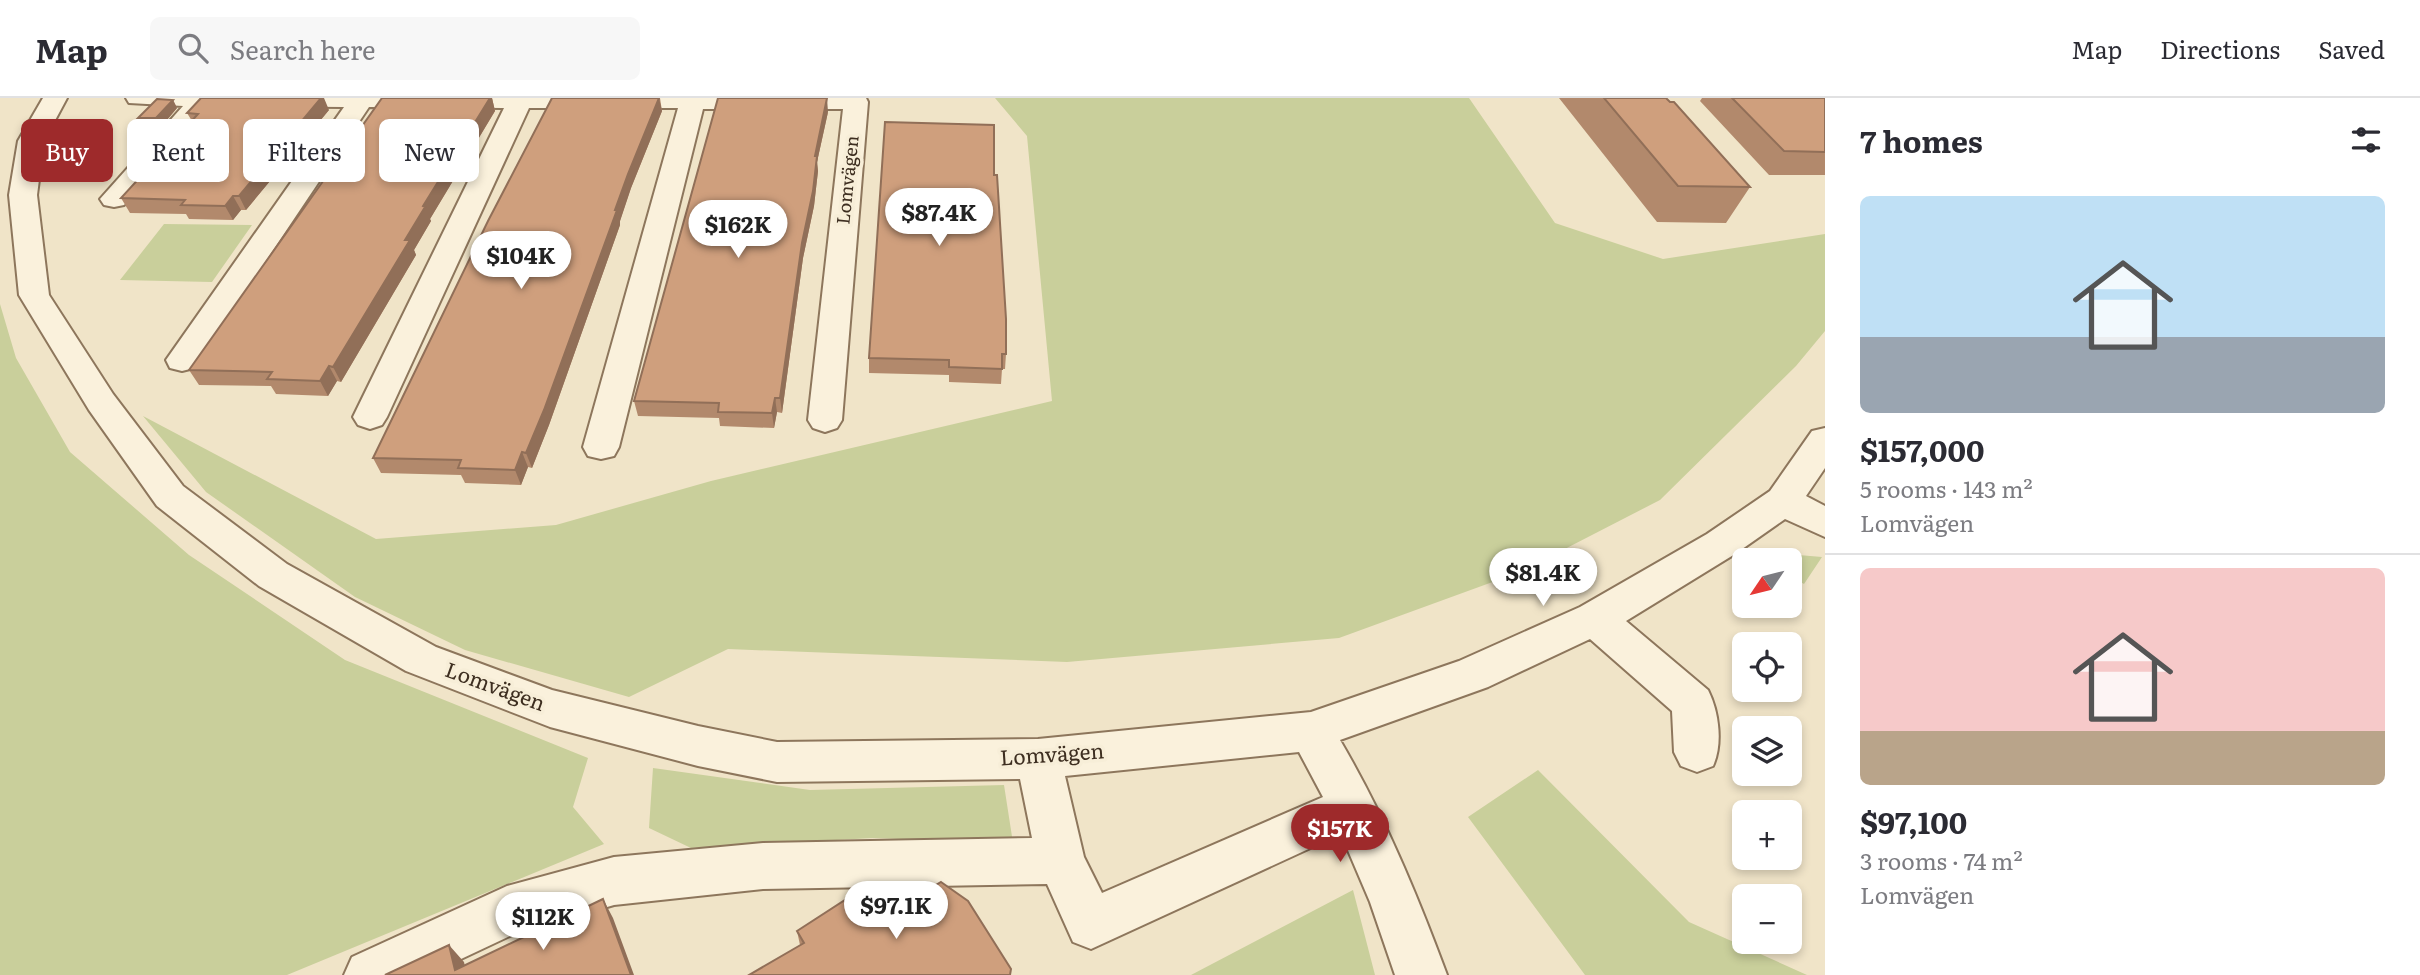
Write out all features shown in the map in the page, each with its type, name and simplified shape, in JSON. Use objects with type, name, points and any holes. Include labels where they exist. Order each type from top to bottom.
[{"type":"street","name":"Lomvägen","points":[[55,98],[31,141],[23,195],[34,295],[101,402],[170,496],[273,575],[421,659],[550,708],[698,746],[777,762],[1038,758],[1311,731],[1473,674],[1595,619],[1721,544],[1783,501],[1825,440]]},
{"type":"street","name":"Lomvägen","points":[[138,98],[856,102],[825,420]]},
{"type":"street","points":[[114,199],[203,99]]},
{"type":"street","points":[[182,360],[361,100]]},
{"type":"street","points":[[369,418],[519,102]]},
{"type":"street","points":[[601,447],[692,102]]},
{"type":"street","points":[[1783,501],[1825,523]]},
{"type":"street","points":[[1595,619],[1693,703],[1697,752]]},
{"type":"street","points":[[1311,731],[1353,806],[1395,902],[1421,975]]},
{"type":"street","points":[[1038,758],[1061,861],[1091,924],[1353,806]]},
{"type":"street","points":[[370,975],[507,911],[614,881],[763,866],[1061,861]]},
{"type":"green space","points":[[995,98],[1469,98],[1555,223],[1663,259],[1825,234],[1825,331],[1796,366],[1660,500],[1520,572],[1339,638],[1067,662],[728,649],[629,697],[465,650],[355,597],[206,492],[143,416],[376,539],[556,525],[711,481],[1052,401],[1027,136]]},
{"type":"green space","points":[[164,224],[252,225],[212,282],[120,280]]},
{"type":"green space","points":[[0,304],[16,358],[70,452],[189,555],[345,660],[588,758],[573,807],[604,844],[287,975],[0,975]]},
{"type":"green space","points":[[1802,555],[1822,557],[1804,584]]},
{"type":"green space","points":[[653,768],[810,790],[1004,785],[1013,843],[873,838],[691,848],[649,828]]},
{"type":"green space","points":[[1538,770],[1689,922],[1732,941],[1732,954],[1760,954],[1807,975],[1585,975],[1468,817]]},
{"type":"green space","points":[[1353,890],[1375,975],[1191,975]]},
{"type":"building","points":[[201,98],[321,98],[303,119],[243,119],[243,182],[251,182],[239,196],[233,196],[225,206],[181,205],[185,200],[121,198],[136,182],[229,182],[229,119],[193,119],[198,114],[187,113]]},
{"type":"building","points":[[382,98],[490,98],[477,119],[379,119],[379,182],[438,182],[405,240],[410,240],[333,367],[329,366],[320,381],[267,379],[272,372],[189,370],[322,182],[365,182],[365,122]]},
{"type":"building","points":[[552,98],[659,98],[628,174],[544,410],[526,453],[522,452],[515,470],[458,468],[461,460],[373,458],[488,221]]},
{"type":"building","points":[[718,98],[827,98],[815,156],[813,191],[802,243],[780,398],[775,398],[772,413],[718,412],[719,403],[634,401]]},
{"type":"building","points":[[1604,98],[1666,98],[1674,102],[1750,187],[1678,186]]},
{"type":"building","points":[[1732,98],[1825,98],[1825,152],[1784,151]]},
{"type":"building","points":[[157,99],[173,100],[156,118],[138,118]]},
{"type":"building","points":[[885,122],[994,125],[994,175],[997,175],[1006,319],[1006,354],[1002,354],[1002,369],[949,367],[949,360],[869,358]]},
{"type":"building","points":[[941,882],[968,901],[1011,969],[1010,975],[749,975],[804,943],[797,931],[845,900],[850,909],[862,902],[871,917],[921,886],[926,891]]},
{"type":"building","points":[[603,899],[631,975],[385,975],[449,945],[455,970]]}]
